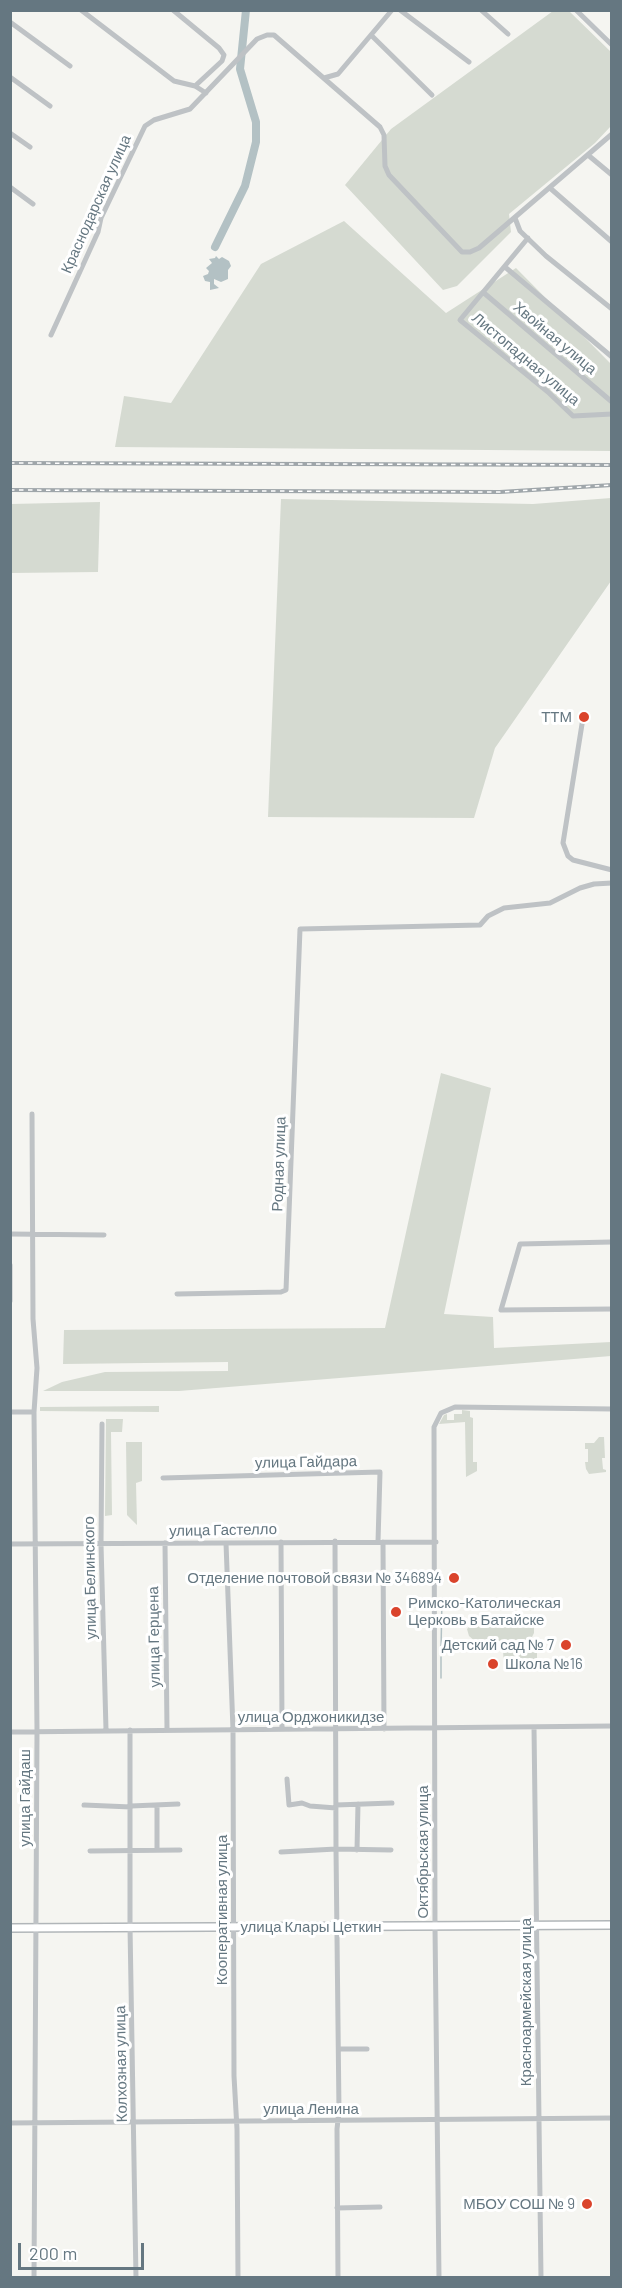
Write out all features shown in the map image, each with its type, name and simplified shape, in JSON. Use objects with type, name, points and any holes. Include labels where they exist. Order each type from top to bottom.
[{"type":"main road","name":"улица Клары Цеткин","points":[[10,1928],[612,1926]]},
{"type":"street","points":[[81,10],[174,81],[195,86],[207,93]]},
{"type":"street","points":[[172,10],[219,48],[224,55],[222,62],[195,86]]},
{"type":"street","points":[[324,78],[338,74],[392,10]]},
{"type":"street","points":[[400,10],[468,62]]},
{"type":"street","points":[[481,10],[508,34]]},
{"type":"street","points":[[576,10],[612,45]]},
{"type":"street","points":[[10,22],[70,66]]},
{"type":"street","name":"Краснодарская улица","points":[[51,335],[98,232],[101,218],[144,126],[154,120],[190,109],[257,39],[267,35],[274,35],[382,130],[385,166],[389,175],[462,252],[470,252],[478,248],[515,218]]},
{"type":"street","points":[[371,35],[432,95]]},
{"type":"street","points":[[10,77],[50,106]]},
{"type":"street","points":[[10,133],[30,147]]},
{"type":"street","points":[[612,134],[515,218],[520,231],[612,309]]},
{"type":"street","points":[[588,155],[612,176]]},
{"type":"street","points":[[10,188],[33,204]]},
{"type":"street","points":[[550,188],[612,242]]},
{"type":"street","points":[[484,293],[528,238]]},
{"type":"street","points":[[505,267],[612,357]]},
{"type":"street","name":"Листопадная улица","points":[[484,293],[460,320],[548,392],[573,416],[612,414]]},
{"type":"street","name":"Хвойная улица","points":[[484,293],[612,402]]},
{"type":"street","points":[[583,718],[563,843],[568,856],[573,860],[612,870]]},
{"type":"street","name":"Родная улица","points":[[177,1294],[281,1292],[286,1290],[300,929],[480,925],[488,916],[504,908],[550,903],[594,884],[612,883]]},
{"type":"street","name":"улица Гайдаш","points":[[32,1114],[33,1318],[37,1368],[34,1412],[38,1731],[34,2277]]},
{"type":"street","points":[[10,1234],[104,1235]]},
{"type":"street","points":[[612,1242],[520,1244],[501,1310],[612,1309]]},
{"type":"street","points":[[10,1265],[10,1301]]},
{"type":"street","name":"Октябрьская улица","points":[[439,2277],[435,1927],[434,1427],[441,1413],[455,1407],[612,1409]]},
{"type":"street","points":[[10,1413],[34,1412]]},
{"type":"street","name":"улица Белинского","points":[[102,1424],[101,1544],[106,1731]]},
{"type":"street","name":"улица Гайдара","points":[[163,1478],[380,1472],[380,1542]]},
{"type":"street","points":[[335,1541],[339,2049],[338,2277]]},
{"type":"street","points":[[280,1542],[282,1729]]},
{"type":"street","points":[[380,1542],[384,1729]]},
{"type":"street","name":"улица Гастелло","points":[[10,1544],[436,1542]]},
{"type":"street","name":"улица Герцена","points":[[165,1543],[167,1730]]},
{"type":"street","name":"Кооперативная улица","points":[[226,1543],[233,1730],[237,2277]]},
{"type":"street","name":"улица Орджоникидзе","points":[[10,1731],[612,1726]]},
{"type":"street","name":"Красноармейская улица","points":[[534,1727],[541,2277]]},
{"type":"street","name":"Колхозная улица","points":[[130,1730],[130,1928],[136,2277]]},
{"type":"street","points":[[287,1779],[289,1805],[302,1803],[310,1806],[336,1807],[393,1803]]},
{"type":"street","points":[[84,1805],[131,1807],[178,1804]]},
{"type":"street","points":[[357,1850],[358,1804]]},
{"type":"street","points":[[157,1805],[157,1850]]},
{"type":"street","points":[[281,1852],[336,1849],[391,1850]]},
{"type":"street","points":[[90,1851],[180,1850]]},
{"type":"street","points":[[339,2049],[367,2049]]},
{"type":"street","name":"улица Ленина","points":[[10,2123],[612,2118]]},
{"type":"street","points":[[337,2208],[380,2207]]},
{"type":"shaded area","points":[[553,11],[569,11],[611,52],[611,126],[595,143],[509,214],[511,232],[457,286],[443,290],[345,185],[391,129]]},
{"type":"shaded area","points":[[344,221],[446,313],[516,268],[611,364],[611,451],[115,447],[124,396],[171,403],[261,264]]},
{"type":"shaded area","points":[[216,256],[229,261],[231,266],[228,270],[228,279],[221,282],[214,279],[214,284],[219,288],[210,290],[210,282],[205,281],[203,276],[208,274],[209,271],[206,268],[212,263],[209,259]]},
{"type":"shaded area","points":[[611,498],[611,581],[495,748],[474,818],[268,817],[281,499],[533,504]]},
{"type":"shaded area","points":[[100,502],[98,572],[11,573],[11,504]]},
{"type":"shaded area","points":[[441,1073],[491,1088],[444,1314],[493,1317],[494,1348],[611,1342],[611,1356],[179,1391],[43,1391],[62,1382],[105,1372],[228,1371],[228,1362],[63,1364],[64,1330],[385,1328]]},
{"type":"shaded area","points":[[159,1406],[159,1412],[40,1411],[40,1407]]},
{"type":"shaded area","points":[[462,1410],[470,1411],[470,1417],[473,1418],[473,1462],[477,1462],[477,1471],[466,1477],[465,1422],[439,1424],[444,1415],[447,1414],[447,1420],[454,1420],[454,1414],[462,1414]]},
{"type":"shaded area","points":[[106,1419],[123,1419],[122,1432],[111,1432],[112,1515],[105,1516]]},
{"type":"shaded area","points":[[599,1437],[604,1437],[605,1458],[602,1458],[603,1469],[606,1472],[589,1474],[585,1462],[588,1462],[588,1449],[585,1449],[585,1443],[594,1443]]},
{"type":"shaded area","points":[[126,1442],[142,1442],[142,1481],[136,1483],[137,1525],[127,1515]]},
{"type":"shaded area","points":[[476,1619],[526,1619],[534,1624],[534,1633],[525,1641],[476,1642],[469,1636],[467,1629]]},
{"type":"shaded area","points":[[537,1648],[537,1668],[504,1669],[503,1649]]},
{"type":"waterway","points":[[215,247],[245,186],[256,142],[256,122],[240,69],[246,10]]},
{"type":"waterway","points":[[441,1650],[442,1598]]},
{"type":"waterway","points":[[441,1657],[441,1678]]},
{"type":"railway","points":[[10,463],[612,465]]},
{"type":"railway","points":[[10,490],[500,492],[612,485]]},
{"type":"place","name":"ТТМ","points":[[584,717]]},
{"type":"place","name":"Отделение почтовой связи № 346894","points":[[454,1578]]},
{"type":"place","name":"Римско-Католическая Церковь в Батайске","points":[[396,1612]]},
{"type":"place","name":"Детский сад № 7","points":[[566,1645]]},
{"type":"place","name":"Школа №16","points":[[493,1664]]},
{"type":"place","name":"МБОУ СОШ № 9","points":[[587,2204]]}]
